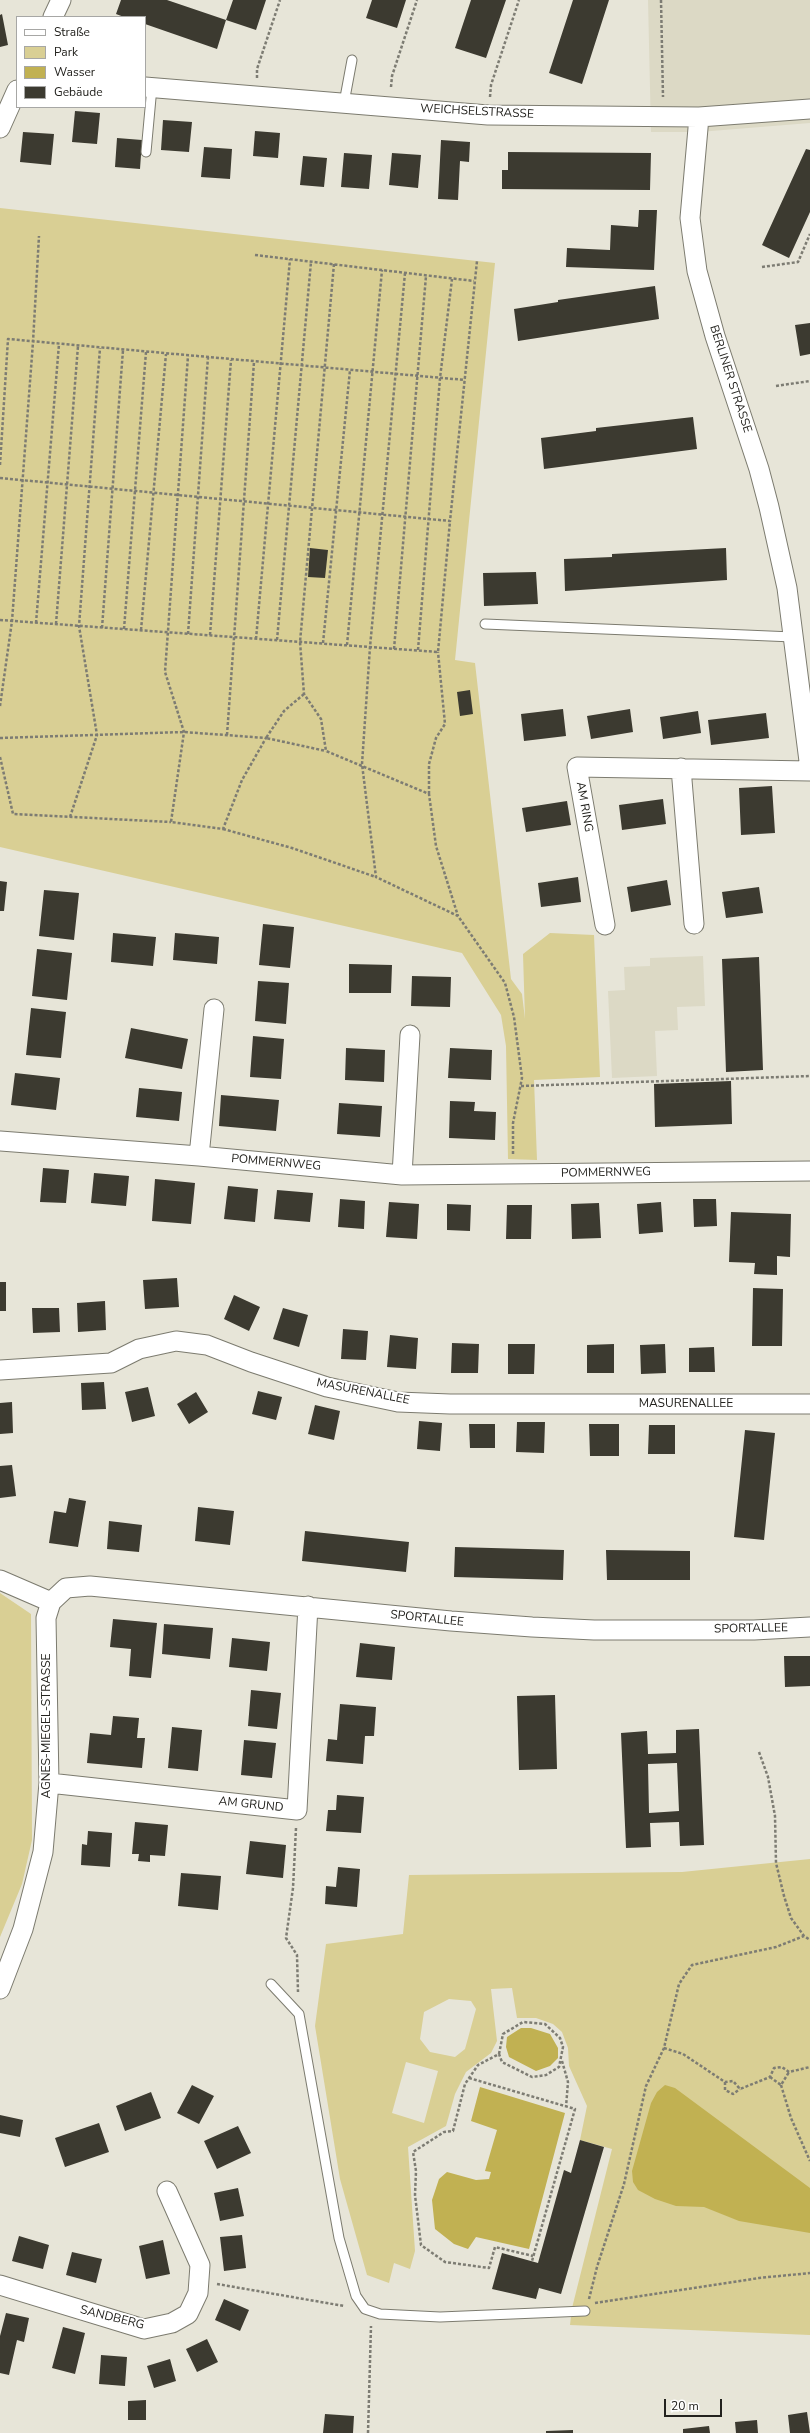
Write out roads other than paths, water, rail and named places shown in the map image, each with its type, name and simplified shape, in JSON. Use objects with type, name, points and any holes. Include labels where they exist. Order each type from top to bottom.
[{"type":"street","points":[[54,16],[62,0]]},
{"type":"street","name":"WEICHSELSTRASSE","points":[[148,87],[488,115],[664,118],[810,109]]},
{"type":"street","points":[[0,128],[16,92]]},
{"type":"street","name":"BERLINER STRASSE","points":[[699,117],[690,218],[697,271],[715,336],[761,477],[786,588],[810,770]]},
{"type":"street","name":"AM RING","points":[[605,925],[577,767],[810,770]]},
{"type":"street","points":[[681,768],[694,924]]},
{"type":"street","points":[[198,1156],[214,1009]]},
{"type":"street","points":[[402,1175],[410,1035]]},
{"type":"street","name":"POMMERNWEG","points":[[0,1142],[198,1156],[402,1175],[810,1171]]},
{"type":"street","name":"MASURENALLEE","points":[[0,1370],[111,1364],[139,1349],[176,1341],[207,1345],[251,1362],[327,1387],[398,1402],[450,1404],[810,1404]]},
{"type":"street","points":[[0,1580],[51,1602]]},
{"type":"street","name":"SPORTALLEE","points":[[51,1602],[66,1588],[90,1586],[308,1606],[451,1622],[594,1630],[754,1630],[810,1627]]},
{"type":"street","name":"AGNES-MIEGEL-STRASSE","points":[[0,1989],[22,1929],[43,1852],[49,1783],[46,1618],[51,1602]]},
{"type":"street","name":"AM GRUND","points":[[49,1783],[297,1810],[308,1606]]},
{"type":"street","name":"SANDBERG","points":[[0,2285],[144,2329],[172,2324],[188,2314],[198,2293],[200,2265],[167,2191]]},
{"type":"lane","points":[[344,103],[352,60]]},
{"type":"lane","points":[[146,152],[148,87]]},
{"type":"lane","points":[[485,624],[793,637]]},
{"type":"lane","points":[[271,1984],[299,2014],[339,2238],[356,2296],[368,2310],[380,2314],[440,2317],[585,2311]]},
{"type":"water","points":[[521,2028],[531,2028],[550,2034],[558,2048],[558,2058],[550,2066],[536,2071],[509,2057],[506,2047],[507,2037]]},
{"type":"water","points":[[665,2085],[675,2088],[810,2188],[810,2233],[739,2221],[704,2207],[676,2206],[655,2199],[638,2190],[633,2182],[632,2171],[651,2103],[657,2092]]},
{"type":"water","points":[[480,2087],[565,2113],[529,2249],[476,2237],[468,2249],[454,2244],[435,2229],[432,2200],[439,2179],[447,2172],[476,2180],[489,2179],[491,2172],[485,2171],[497,2130],[471,2121]]}]
